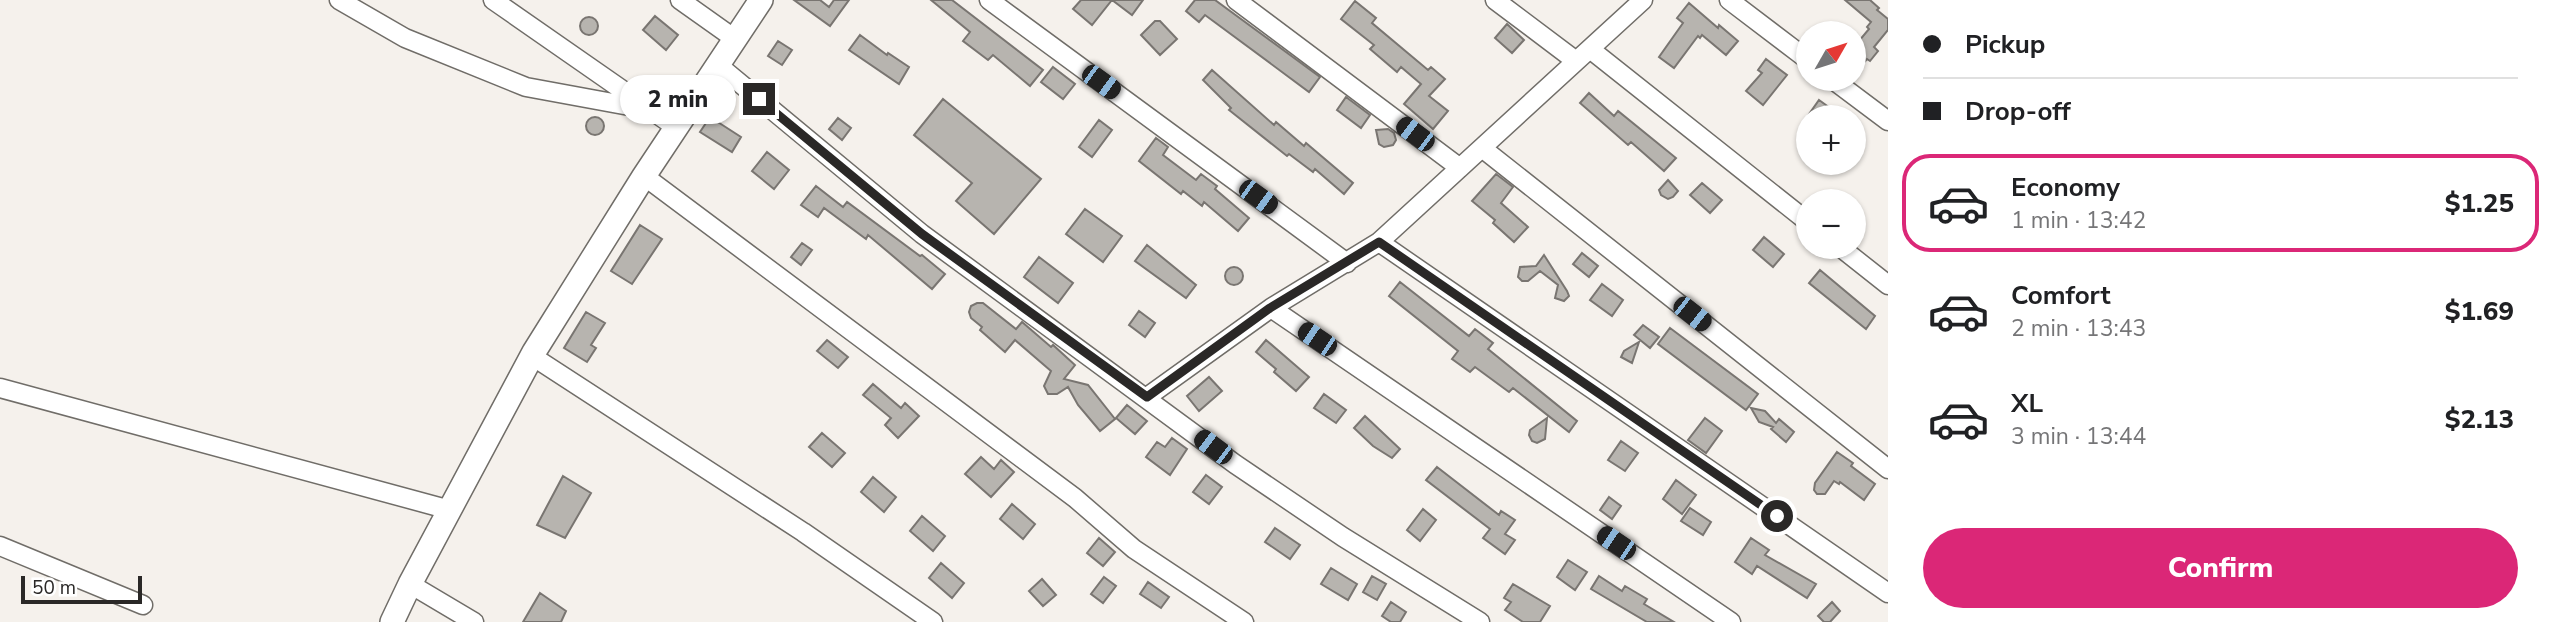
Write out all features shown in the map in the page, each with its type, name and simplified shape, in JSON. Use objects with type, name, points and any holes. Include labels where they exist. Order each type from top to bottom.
[{"type":"street","points":[[339,0],[404,38],[526,87],[651,110]]},
{"type":"street","points":[[494,0],[677,128]]},
{"type":"street","points":[[680,0],[736,39]]},
{"type":"street","points":[[392,622],[532,356],[644,176],[761,0]]},
{"type":"street","points":[[989,0],[1347,263]]},
{"type":"street","points":[[1236,0],[1460,167]]},
{"type":"street","points":[[1495,0],[1576,61]]},
{"type":"street","points":[[1147,397],[1270,308],[1379,242],[1643,0]]},
{"type":"street","points":[[1729,0],[1796,51]]},
{"type":"street","points":[[1590,49],[1796,212]]},
{"type":"street","points":[[718,65],[922,234],[1235,464],[1343,537],[1480,622]]},
{"type":"street","points":[[1848,91],[1888,121]]},
{"type":"street","points":[[1482,148],[1888,469]]},
{"type":"street","points":[[644,176],[1075,498],[1134,549],[1244,622]]},
{"type":"street","points":[[1379,242],[1888,593]]},
{"type":"street","points":[[1855,259],[1888,285]]},
{"type":"street","points":[[1270,308],[1731,622]]},
{"type":"street","points":[[532,356],[803,532],[933,622]]},
{"type":"street","points":[[0,387],[450,510]]},
{"type":"street","points":[[0,546],[143,605]]},
{"type":"street","points":[[410,584],[474,622]]},
{"type":"building","points":[[794,0],[820,0],[829,7],[834,0],[849,0],[830,26]]},
{"type":"building","points":[[931,0],[952,0],[1043,70],[1030,86],[993,55],[988,60],[963,41],[970,32]]},
{"type":"building","points":[[1081,0],[1112,0],[1092,25],[1073,9]]},
{"type":"building","points":[[1112,0],[1143,0],[1132,15]]},
{"type":"building","points":[[1195,0],[1215,0],[1320,77],[1309,92],[1205,15],[1199,22],[1186,11]]},
{"type":"building","points":[[1845,0],[1870,0],[1888,19],[1888,30],[1874,47],[1878,51],[1870,61],[1866,60],[1866,33],[1871,22]]},
{"type":"building","points":[[1355,1],[1376,18],[1372,23],[1428,70],[1431,67],[1445,79],[1429,96],[1448,111],[1433,129],[1404,104],[1421,84],[1401,67],[1397,72],[1370,49],[1374,45],[1341,19]]},
{"type":"building","points":[[1689,3],[1738,41],[1726,55],[1702,35],[1700,38],[1698,36],[1674,68],[1659,57],[1683,23],[1677,18]]},
{"type":"building","points":[[655,16],[678,35],[666,50],[643,30]]},
{"type":"building","points":[[585,17],[593,17],[598,26],[596,33],[585,35],[580,30],[580,22]]},
{"type":"building","points":[[1155,21],[1160,21],[1177,39],[1160,55],[1141,35]]},
{"type":"building","points":[[1507,24],[1524,40],[1512,53],[1495,38]]},
{"type":"building","points":[[860,35],[909,67],[899,84],[849,50]]},
{"type":"building","points":[[778,41],[792,50],[782,65],[768,56]]},
{"type":"building","points":[[1766,59],[1787,75],[1763,105],[1746,91],[1762,73],[1758,70]]},
{"type":"building","points":[[1053,67],[1075,84],[1063,99],[1041,82]]},
{"type":"building","points":[[1212,70],[1274,125],[1276,122],[1304,146],[1306,143],[1353,183],[1344,194],[1315,169],[1313,172],[1289,154],[1287,156],[1229,110],[1231,108],[1203,80]]},
{"type":"building","points":[[1589,93],[1614,116],[1618,111],[1676,158],[1664,171],[1631,142],[1628,145],[1580,103]]},
{"type":"building","points":[[1346,97],[1370,115],[1361,128],[1337,110]]},
{"type":"building","points":[[943,99],[1041,179],[994,234],[956,201],[972,183],[914,135]]},
{"type":"building","points":[[591,117],[599,117],[604,126],[602,133],[591,135],[586,130],[586,122]]},
{"type":"building","points":[[710,117],[741,137],[732,152],[700,132]]},
{"type":"building","points":[[838,118],[851,128],[842,140],[829,129]]},
{"type":"building","points":[[1099,120],[1112,130],[1092,157],[1079,147]]},
{"type":"building","points":[[1388,129],[1394,133],[1396,140],[1393,145],[1384,147],[1379,144],[1376,130]]},
{"type":"building","points":[[1156,138],[1168,147],[1163,155],[1196,180],[1201,174],[1249,218],[1238,231],[1204,202],[1202,206],[1183,191],[1181,194],[1139,161]]},
{"type":"building","points":[[767,152],[789,170],[774,189],[752,171]]},
{"type":"building","points":[[1496,174],[1513,187],[1501,203],[1528,227],[1514,242],[1493,223],[1495,220],[1472,201]]},
{"type":"building","points":[[1668,180],[1678,191],[1668,199],[1661,195],[1659,190]]},
{"type":"building","points":[[1702,183],[1722,200],[1710,213],[1690,195]]},
{"type":"building","points":[[816,186],[843,207],[847,202],[945,274],[932,289],[868,235],[866,239],[824,208],[818,217],[801,205]]},
{"type":"building","points":[[1085,209],[1122,236],[1103,262],[1066,234]]},
{"type":"building","points":[[640,225],[662,239],[632,284],[611,271]]},
{"type":"building","points":[[1764,237],[1784,254],[1773,267],[1753,250]]},
{"type":"building","points":[[802,243],[812,250],[801,265],[791,257]]},
{"type":"building","points":[[1147,245],[1196,285],[1186,298],[1135,261]]},
{"type":"building","points":[[1582,253],[1598,266],[1589,277],[1573,264]]},
{"type":"building","points":[[1544,255],[1567,291],[1569,296],[1564,301],[1555,298],[1558,285],[1540,271],[1528,281],[1522,281],[1518,277],[1520,267],[1536,266]]},
{"type":"building","points":[[1039,257],[1073,283],[1058,303],[1024,277]]},
{"type":"building","points":[[1230,267],[1238,267],[1243,276],[1241,283],[1230,285],[1225,280],[1225,272]]},
{"type":"building","points":[[1820,270],[1875,316],[1866,329],[1809,283]]},
{"type":"building","points":[[1400,282],[1469,336],[1475,329],[1493,343],[1488,349],[1577,421],[1569,432],[1513,388],[1509,392],[1475,367],[1470,372],[1452,359],[1458,351],[1389,296]]},
{"type":"building","points":[[1602,284],[1623,300],[1612,316],[1590,300]]},
{"type":"building","points":[[983,303],[1016,329],[1022,322],[1051,347],[1053,345],[1075,365],[1064,379],[1088,385],[1115,419],[1100,431],[1078,405],[1068,387],[1057,394],[1048,394],[1044,386],[1051,371],[1015,340],[1005,352],[980,330],[982,327],[971,318],[969,312],[971,306]]},
{"type":"building","points":[[1139,311],[1155,323],[1145,337],[1129,325]]},
{"type":"building","points":[[586,312],[605,323],[591,345],[596,348],[587,362],[564,348]]},
{"type":"building","points":[[1643,325],[1659,337],[1650,348],[1634,335]]},
{"type":"building","points":[[1670,328],[1758,394],[1746,410],[1658,344]]},
{"type":"building","points":[[827,340],[848,357],[838,368],[817,351]]},
{"type":"building","points":[[1266,340],[1309,377],[1296,391],[1256,352]]},
{"type":"building","points":[[1639,342],[1632,363],[1621,357],[1624,351]]},
{"type":"building","points":[[1209,377],[1222,391],[1199,411],[1187,396]]},
{"type":"building","points":[[873,384],[901,408],[905,403],[919,416],[898,438],[885,425],[891,418],[863,395]]},
{"type":"building","points":[[1324,394],[1346,410],[1336,423],[1314,408]]},
{"type":"building","points":[[1127,405],[1147,421],[1135,434],[1116,418]]},
{"type":"building","points":[[1751,408],[1765,411],[1776,423],[1779,419],[1794,432],[1786,442],[1771,429],[1773,427],[1759,422]]},
{"type":"building","points":[[1365,416],[1400,449],[1392,458],[1373,446],[1354,428]]},
{"type":"building","points":[[1547,418],[1545,439],[1537,443],[1532,441],[1530,430]]},
{"type":"building","points":[[1705,418],[1722,431],[1706,453],[1688,440]]},
{"type":"building","points":[[822,433],[845,453],[832,467],[809,447]]},
{"type":"building","points":[[1172,438],[1187,449],[1170,475],[1146,457],[1157,442],[1165,447]]},
{"type":"building","points":[[1621,441],[1638,453],[1625,471],[1608,460]]},
{"type":"building","points":[[1837,452],[1875,484],[1864,500],[1840,482],[1839,484],[1834,481],[1825,494],[1817,494],[1814,490],[1815,483]]},
{"type":"building","points":[[981,457],[994,469],[1001,460],[1014,472],[991,497],[965,474]]},
{"type":"building","points":[[1437,467],[1499,515],[1501,511],[1515,520],[1505,534],[1515,540],[1505,554],[1483,538],[1490,529],[1426,480]]},
{"type":"building","points":[[1206,475],[1222,487],[1209,504],[1193,492]]},
{"type":"building","points":[[563,476],[591,493],[565,538],[537,525]]},
{"type":"building","points":[[873,477],[896,497],[884,512],[861,492]]},
{"type":"building","points":[[1676,480],[1696,495],[1682,514],[1663,499]]},
{"type":"building","points":[[1609,497],[1621,506],[1612,519],[1600,510]]},
{"type":"building","points":[[1012,504],[1035,524],[1023,539],[1000,519]]},
{"type":"building","points":[[1690,508],[1711,522],[1703,535],[1681,521]]},
{"type":"building","points":[[1423,509],[1436,520],[1420,541],[1407,530]]},
{"type":"building","points":[[922,516],[945,536],[933,551],[910,531]]},
{"type":"building","points":[[1275,528],[1300,545],[1290,559],[1265,542]]},
{"type":"building","points":[[1099,538],[1115,552],[1103,566],[1087,553]]},
{"type":"building","points":[[1751,538],[1769,550],[1765,555],[1816,584],[1807,598],[1757,566],[1752,574],[1735,562]]},
{"type":"building","points":[[1568,560],[1587,572],[1575,590],[1557,577]]},
{"type":"building","points":[[941,563],[964,583],[952,598],[929,578]]},
{"type":"building","points":[[1331,568],[1357,584],[1348,600],[1321,584]]},
{"type":"building","points":[[1372,576],[1386,584],[1377,600],[1363,592]]},
{"type":"building","points":[[1599,576],[1622,591],[1625,586],[1647,599],[1644,604],[1674,622],[1647,622],[1591,589]]},
{"type":"building","points":[[1104,577],[1116,586],[1103,603],[1091,594]]},
{"type":"building","points":[[1042,579],[1056,595],[1043,606],[1029,591]]},
{"type":"building","points":[[1148,582],[1169,597],[1161,608],[1140,594]]},
{"type":"building","points":[[1513,584],[1550,606],[1540,622],[1523,622],[1505,610],[1511,602],[1504,598]]},
{"type":"building","points":[[540,593],[566,611],[561,622],[523,622]]},
{"type":"building","points":[[1391,602],[1406,612],[1400,622],[1391,622],[1382,616]]},
{"type":"building","points":[[1832,602],[1840,611],[1830,622],[1824,622],[1818,616]]},
{"type":"route","points":[[759,99],[922,234],[1147,397],[1270,308],[1379,242],[1777,516]]}]
